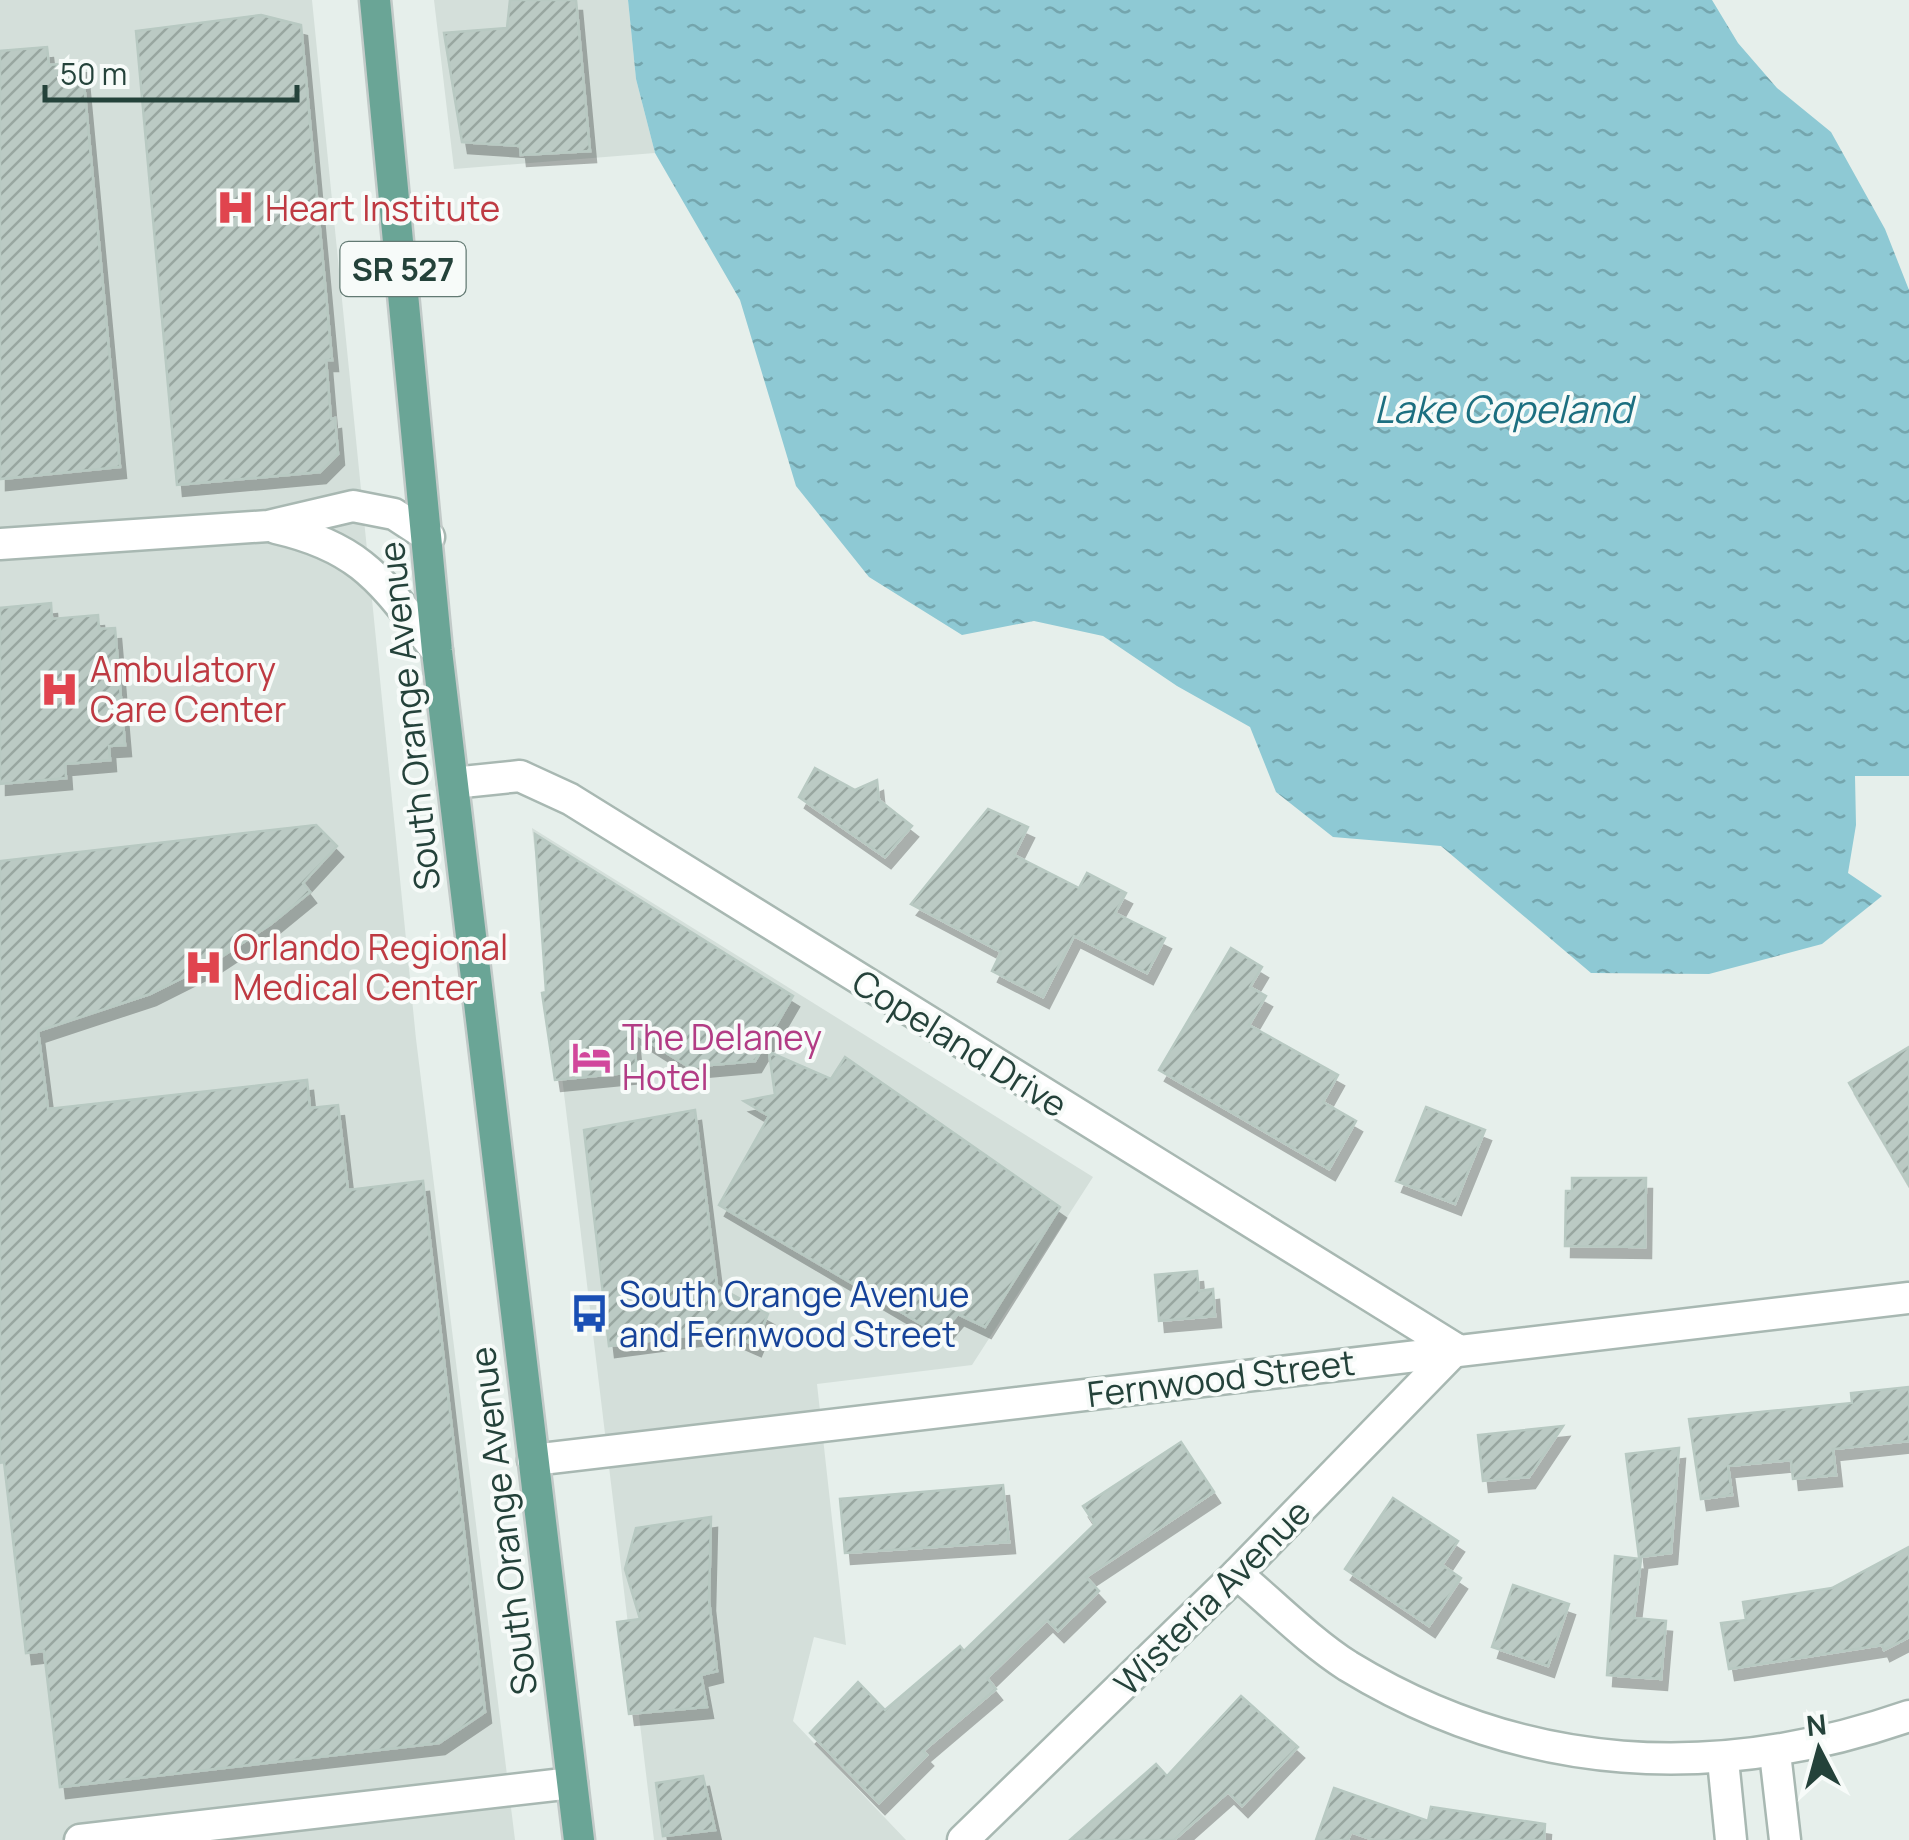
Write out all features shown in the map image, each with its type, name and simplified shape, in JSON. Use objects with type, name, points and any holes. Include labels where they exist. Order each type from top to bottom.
[{"type":"main road","name":"South Orange Avenue","points":[[375,0],[437,652],[579,1840]]},
{"type":"street","points":[[0,544],[268,526],[354,506],[394,514],[429,537]]},
{"type":"street","points":[[268,526],[315,537],[358,560],[437,652]]},
{"type":"street","name":"Copeland Drive","points":[[453,783],[520,776],[570,799],[1456,1350]]},
{"type":"street","name":"Fernwood Street","points":[[534,1460],[1909,1298]]},
{"type":"street","name":"Wisteria Avenue","points":[[963,1840],[1237,1574],[1456,1350]]},
{"type":"street","points":[[1237,1574],[1345,1664],[1416,1703],[1489,1732],[1596,1753],[1723,1760],[1775,1753],[1909,1716]]},
{"type":"street","points":[[1775,1753],[1785,1840]]},
{"type":"street","points":[[1723,1760],[1731,1840]]},
{"type":"street","points":[[80,1840],[572,1783]]},
{"type":"shaded area","name":"Orlando Regional Medical Center","points":[[0,0],[312,0],[416,1039],[515,1840],[0,1840]]},
{"type":"shaded area","points":[[434,0],[628,0],[636,79],[655,153],[454,169]]},
{"type":"shaded area","points":[[532,828],[1093,1177],[972,1365],[817,1384],[846,1645],[814,1637],[793,1721],[906,1840],[654,1840]]},
{"type":"water","name":"Lake Copeland","points":[[628,0],[1712,0],[1738,43],[1777,88],[1831,132],[1885,229],[1909,290],[1909,776],[1855,776],[1856,825],[1848,873],[1882,896],[1822,944],[1709,974],[1591,973],[1441,846],[1333,837],[1276,792],[1250,727],[1177,686],[1103,636],[1034,621],[962,635],[869,577],[796,486],[740,300],[655,153],[636,79]]},
{"type":"building","points":[[510,0],[576,0],[590,151],[521,155],[520,146],[462,142],[444,33],[507,28]]},
{"type":"building","name":"Heart Institute","points":[[261,15],[301,25],[332,360],[326,360],[331,419],[335,418],[338,454],[320,472],[177,485],[136,31]]},
{"type":"building","points":[[47,47],[49,65],[82,62],[120,467],[0,479],[0,51]]},
{"type":"building","name":"Ambulatory Care Center","points":[[51,603],[52,619],[98,615],[99,629],[115,628],[125,745],[109,746],[110,760],[65,764],[66,778],[0,784],[0,608]]},
{"type":"building","points":[[815,768],[855,790],[877,780],[879,800],[912,826],[885,857],[799,797]]},
{"type":"building","points":[[988,809],[1028,827],[1014,855],[1079,888],[1087,873],[1126,893],[1115,913],[1165,938],[1147,973],[1074,936],[1043,997],[992,971],[1001,952],[911,904]]},
{"type":"building","points":[[316,825],[337,846],[303,883],[310,892],[271,924],[212,963],[150,994],[38,1031],[48,1109],[307,1080],[310,1108],[338,1105],[348,1190],[423,1181],[485,1712],[439,1743],[60,1787],[44,1651],[26,1653],[4,1462],[0,1463],[0,861]]},
{"type":"building","points":[[535,834],[793,996],[755,1061],[689,1067],[633,1032],[637,1072],[555,1080],[542,993],[546,992]]},
{"type":"building","points":[[1231,948],[1262,967],[1250,987],[1266,996],[1249,1025],[1338,1075],[1323,1102],[1356,1121],[1329,1169],[1159,1070]]},
{"type":"building","points":[[1909,1047],[1909,1185],[1849,1083]]},
{"type":"building","points":[[769,1052],[831,1079],[845,1057],[1060,1207],[985,1327],[958,1314],[940,1335],[719,1205],[769,1116],[744,1101],[775,1095]]},
{"type":"building","points":[[1426,1107],[1485,1130],[1455,1204],[1396,1181]]},
{"type":"building","points":[[695,1110],[717,1286],[768,1314],[755,1345],[723,1331],[609,1346],[584,1130]]},
{"type":"building","points":[[1572,1178],[1646,1178],[1645,1247],[1565,1246],[1566,1191],[1572,1191]]},
{"type":"building","points":[[1197,1271],[1199,1291],[1213,1289],[1215,1316],[1159,1321],[1155,1275]]},
{"type":"building","points":[[1909,1387],[1909,1441],[1833,1449],[1836,1475],[1793,1479],[1791,1460],[1728,1466],[1732,1495],[1701,1499],[1689,1419],[1852,1403],[1851,1393]]},
{"type":"building","points":[[1563,1426],[1529,1477],[1483,1481],[1478,1435]]},
{"type":"building","points":[[1181,1442],[1214,1492],[1086,1577],[1099,1591],[1058,1631],[1047,1620],[987,1678],[996,1689],[923,1751],[927,1755],[879,1803],[810,1733],[858,1682],[885,1710],[960,1646],[964,1651],[1095,1524],[1083,1506]]},
{"type":"building","points":[[1679,1448],[1671,1553],[1639,1557],[1626,1454]]},
{"type":"building","points":[[1003,1485],[1009,1542],[845,1553],[840,1499]]},
{"type":"building","points":[[1393,1498],[1458,1541],[1442,1565],[1461,1578],[1429,1626],[1345,1569]]},
{"type":"building","points":[[711,1517],[709,1600],[717,1671],[701,1675],[707,1707],[629,1714],[617,1622],[640,1619],[625,1569],[636,1528]]},
{"type":"building","points":[[1909,1547],[1909,1637],[1884,1650],[1882,1645],[1729,1669],[1721,1623],[1746,1620],[1743,1602],[1832,1588]]},
{"type":"building","points":[[1615,1556],[1641,1559],[1634,1618],[1666,1621],[1661,1679],[1607,1675]]},
{"type":"building","points":[[1513,1585],[1569,1604],[1548,1666],[1492,1647]]},
{"type":"building","points":[[1241,1696],[1298,1747],[1242,1806],[1228,1792],[1174,1840],[1070,1840],[1156,1764],[1167,1776]]},
{"type":"building","points":[[703,1776],[715,1830],[663,1836],[656,1783]]},
{"type":"building","points":[[1334,1788],[1428,1821],[1431,1807],[1545,1824],[1544,1840],[1374,1840],[1351,1832],[1348,1840],[1316,1840]]},
{"type":"place","name":"Heart Institute","points":[[235,208]]},
{"type":"place","name":"Ambulatory Care Center","points":[[60,689]]},
{"type":"place","name":"Orlando Regional Medical Center","points":[[203,967]]},
{"type":"place","name":"The Delaney Hotel","points":[[592,1057]]},
{"type":"place","name":"South Orange Avenue and Fernwood Street","points":[[589,1314]]}]
